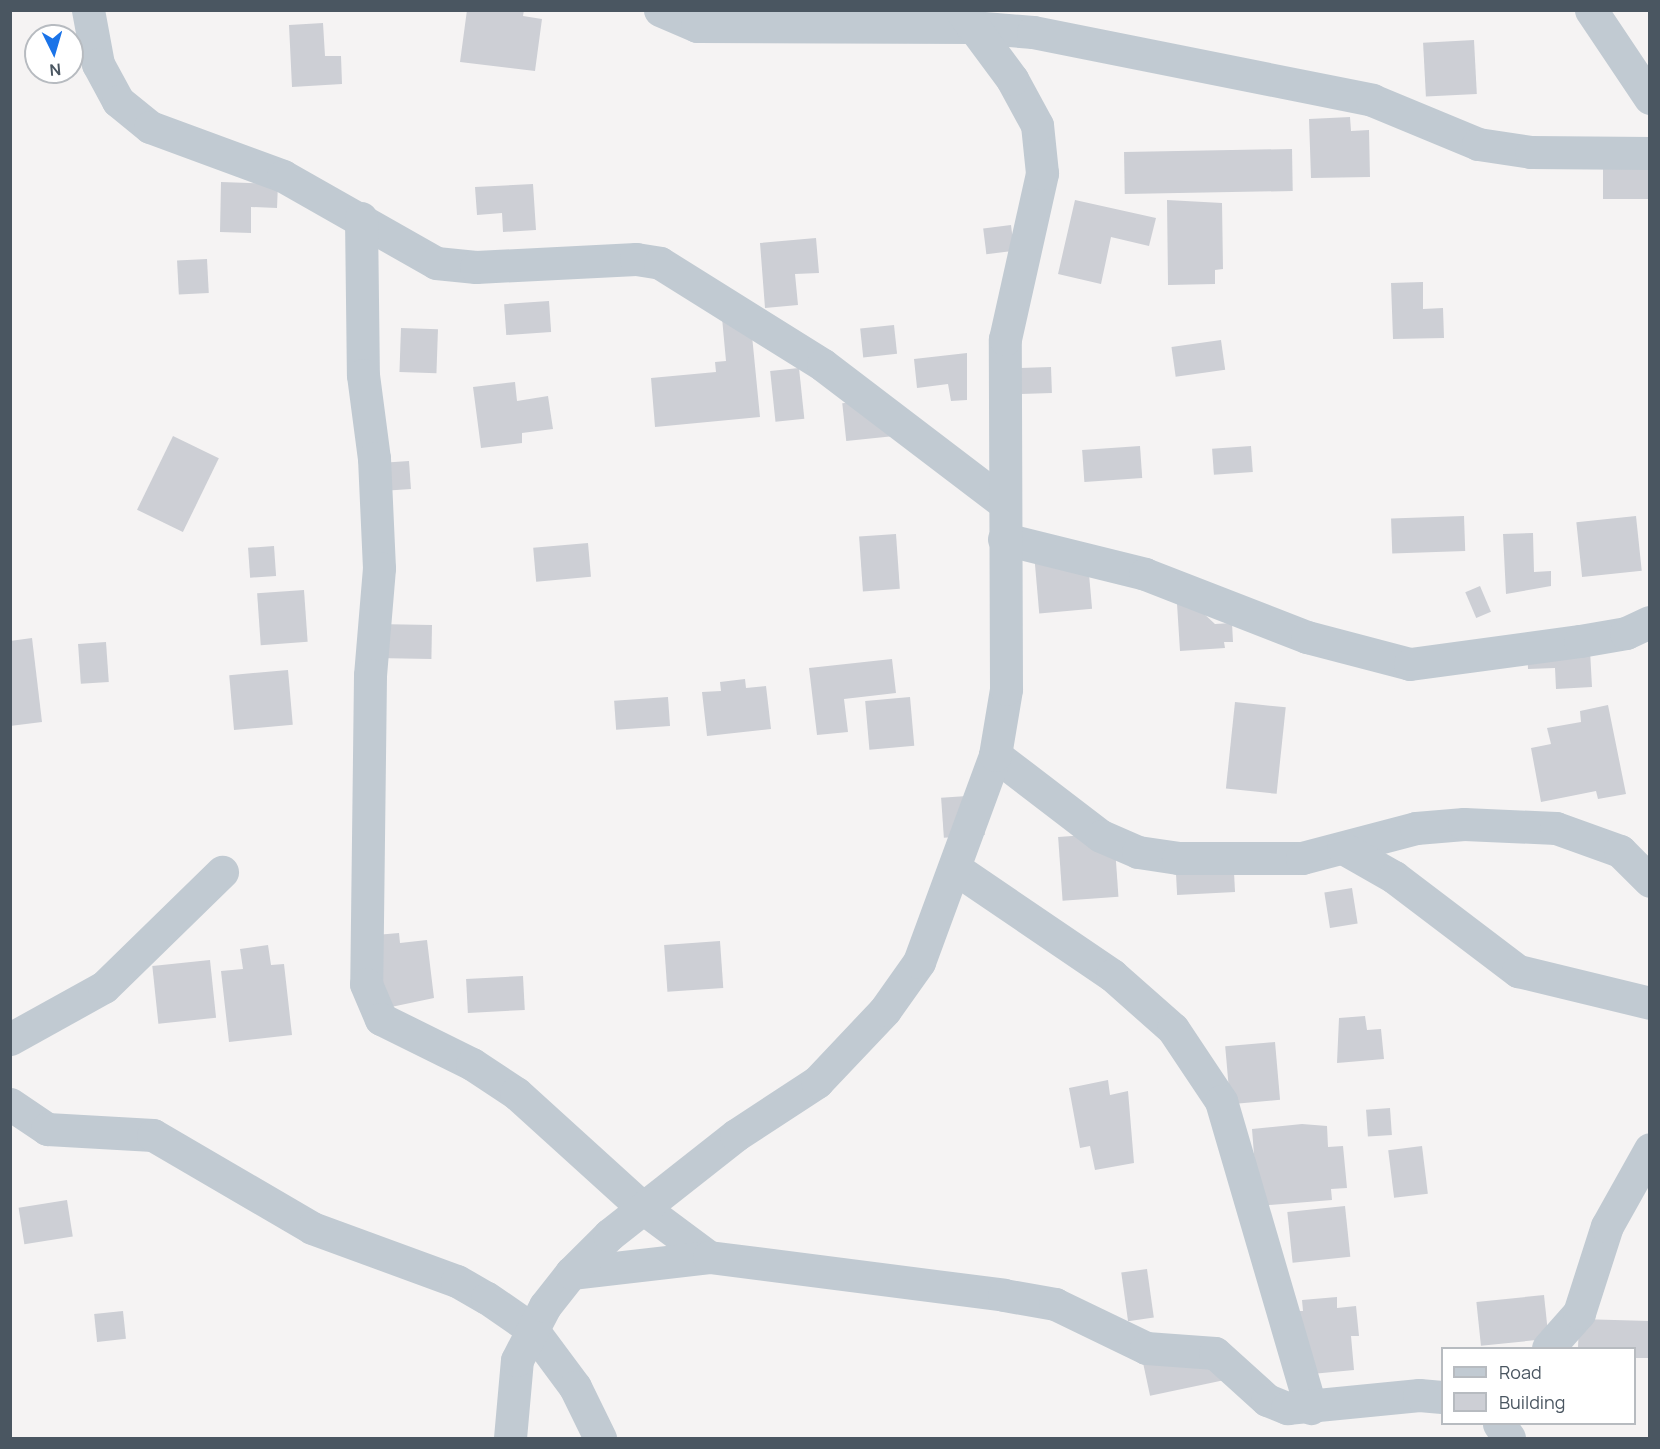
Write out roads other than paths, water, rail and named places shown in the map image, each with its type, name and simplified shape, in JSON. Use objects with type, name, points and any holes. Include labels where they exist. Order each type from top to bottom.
[{"type":"street","points":[[88,10],[98,64],[118,101],[150,127],[283,176],[362,218],[408,251],[436,263],[476,267],[636,259],[660,263],[823,365],[1003,502]]},
{"type":"street","points":[[660,10],[698,26],[748,29],[967,19],[1224,66],[1372,100],[1478,144],[1531,152],[1650,153]]},
{"type":"street","points":[[1591,10],[1639,62],[1650,98]]},
{"type":"street","points":[[510,1438],[517,1360],[532,1329],[571,1273],[643,1208],[736,1135],[817,1082],[885,1010],[919,962],[956,869],[995,754],[1006,689],[1003,502],[1005,339],[1042,173],[1037,126],[967,19]]},
{"type":"street","points":[[362,218],[363,375],[374,458],[379,568],[370,675],[366,984],[381,1019],[472,1064],[516,1094],[643,1208],[709,1257]]},
{"type":"street","points":[[1004,539],[1145,574],[1307,637],[1400,663],[1443,663],[1580,641],[1626,633],[1650,622]]},
{"type":"street","points":[[995,754],[1093,830],[1138,852],[1274,859],[1343,848],[1426,827],[1556,828],[1620,851],[1650,881]]},
{"type":"street","points":[[1343,848],[1394,877],[1518,971],[1650,1003]]},
{"type":"street","points":[[956,869],[1112,975],[1173,1029],[1221,1101],[1311,1408]]},
{"type":"street","points":[[10,1039],[104,987],[222,872]]},
{"type":"street","points":[[10,1104],[47,1129],[153,1135],[312,1228],[457,1281],[532,1329],[575,1387],[600,1438]]},
{"type":"street","points":[[1549,1347],[1579,1314],[1607,1226],[1650,1149]]},
{"type":"street","points":[[571,1273],[709,1257],[1054,1304],[1128,1343],[1215,1353],[1266,1400],[1311,1408],[1419,1395],[1441,1397]]},
{"type":"street","points":[[1500,1425],[1509,1438]]}]
